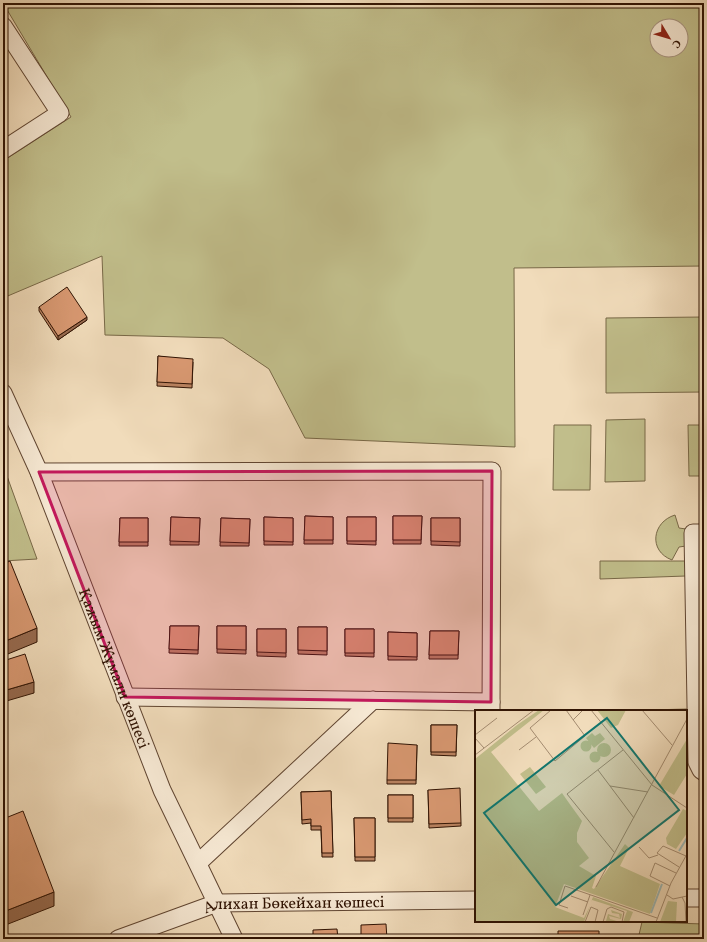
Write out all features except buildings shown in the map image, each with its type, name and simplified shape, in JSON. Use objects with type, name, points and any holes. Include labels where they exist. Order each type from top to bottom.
[{"type":"street","points":[[3,26],[60,113],[3,150]]},
{"type":"street","name":"Қажым Жұмали көшесі","points":[[3,393],[39,472],[162,790],[234,939]]},
{"type":"street","points":[[39,472],[492,471],[491,706],[373,700],[125,697]]},
{"type":"street","points":[[704,533],[693,534],[696,762],[704,772]]},
{"type":"street","points":[[198,863],[373,700]]},
{"type":"street","points":[[687,898],[704,898]]},
{"type":"street","name":"Алихан Бөкейхан көшесі","points":[[118,939],[217,903],[475,900]]},
{"type":"highlighted area","points":[[492,471],[491,702],[125,697],[39,472]]},
{"type":"shaded area","points":[[3,3],[704,3],[704,266],[514,268],[515,447],[305,438],[269,369],[223,338],[105,335],[102,256],[3,298],[3,161],[71,117]]},
{"type":"shaded area","points":[[704,317],[704,392],[606,393],[606,318]]},
{"type":"shaded area","points":[[645,419],[645,481],[605,482],[606,420]]},
{"type":"shaded area","points":[[554,425],[591,425],[590,490],[553,490]]},
{"type":"shaded area","points":[[688,425],[704,425],[704,476],[689,476]]},
{"type":"shaded area","points":[[3,465],[37,559],[3,561]]},
{"type":"shaded area","points":[[675,515],[679,528],[686,529],[686,546],[679,547],[672,560],[664,556],[659,550],[656,544],[656,537],[661,524]]},
{"type":"shaded area","points":[[600,561],[685,561],[686,576],[600,579]]},
{"type":"shaded area","points":[[687,709],[687,710],[650,710]]},
{"type":"shaded area","points":[[642,922],[704,924],[704,939],[638,939]]}]
